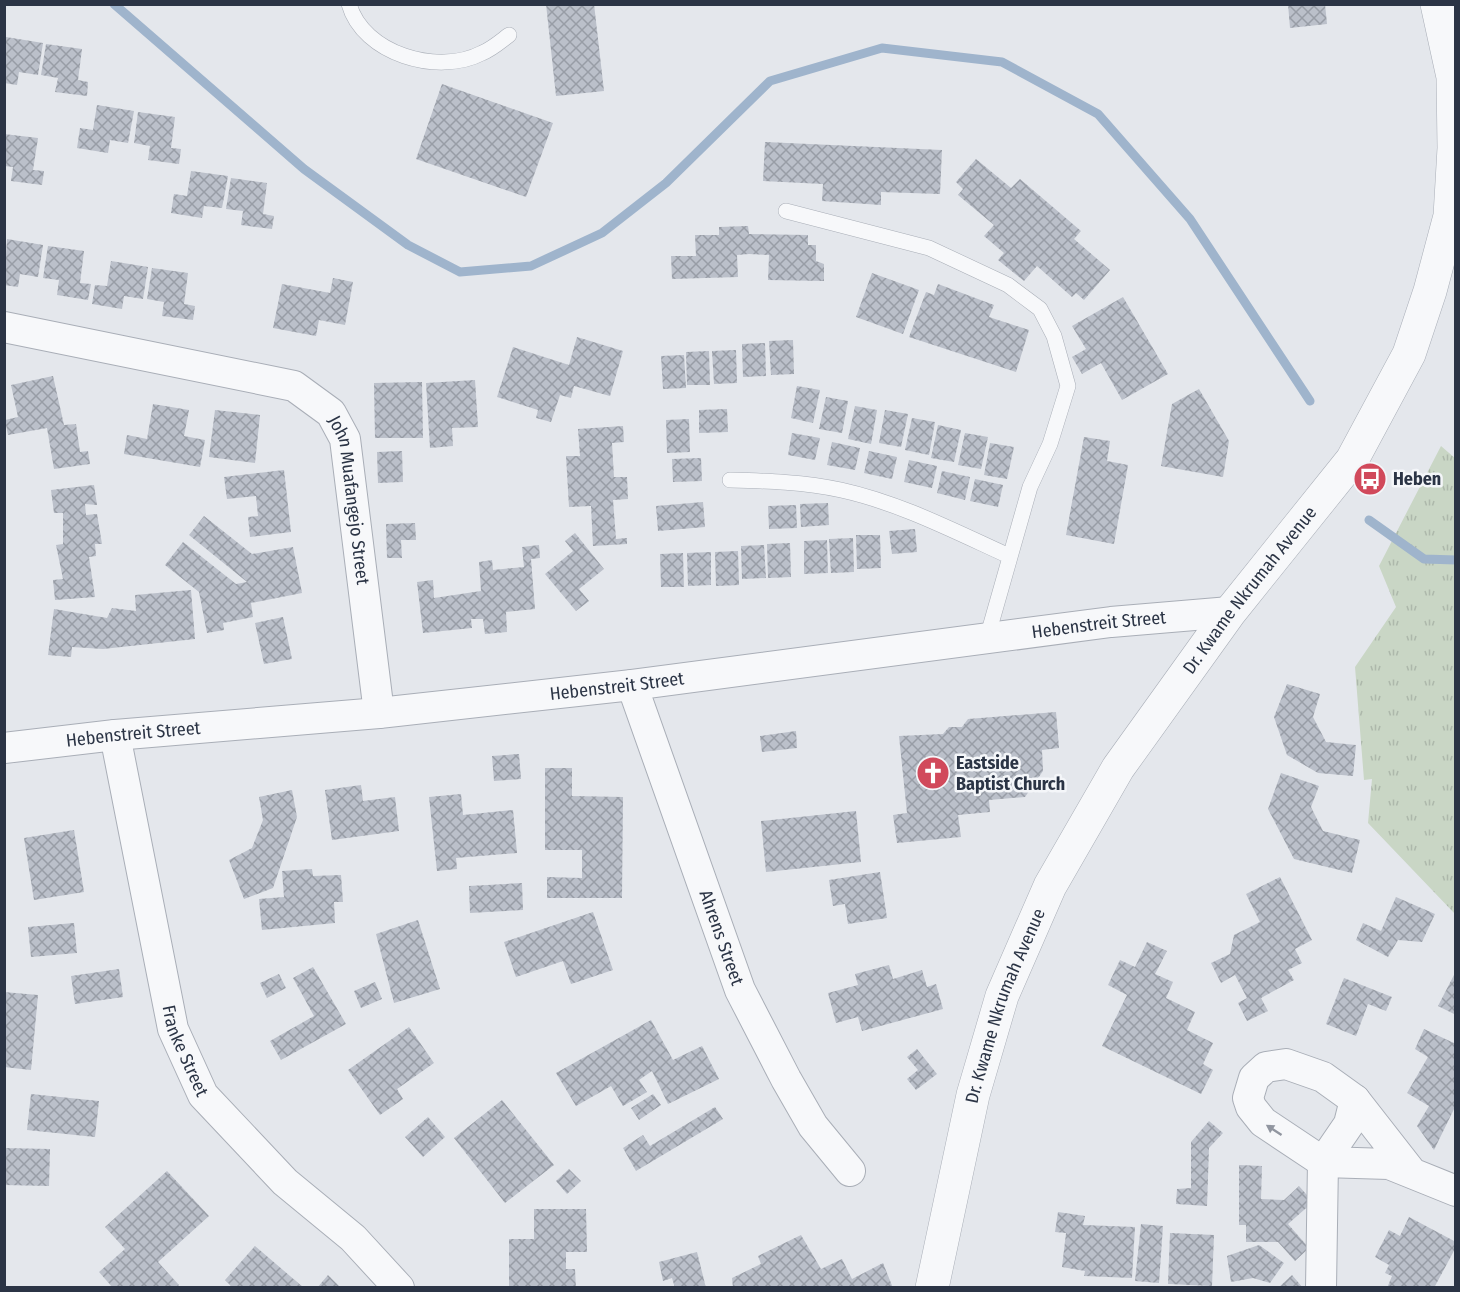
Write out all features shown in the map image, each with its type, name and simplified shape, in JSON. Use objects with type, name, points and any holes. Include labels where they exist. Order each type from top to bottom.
[{"type":"street","name":"Dr. Kwame Nkrumah Avenue","points":[[932,1287],[960,1154],[1002,996],[1050,886],[1118,768],[1230,612],[1352,460],[1408,354],[1426,302],[1450,216],[1454,148],[1453,77],[1437,4]]},
{"type":"street","name":"John Muafangejo Street","points":[[4,327],[294,386],[331,413],[345,439],[379,713]]},
{"type":"street","name":"Hebenstreit Street","points":[[4,748],[116,735],[379,713],[632,685],[1111,622],[1230,612]]},
{"type":"street","name":"Ahrens Street","points":[[632,685],[740,990],[813,1126],[850,1171]]},
{"type":"street","name":"Franke Street","points":[[116,735],[173,1029],[203,1095],[285,1182],[353,1238],[399,1287]]},
{"type":"street","points":[[1412,1173],[1355,1100],[1323,1077],[1286,1064],[1266,1067],[1254,1078],[1248,1098],[1251,1107],[1263,1122],[1323,1162],[1371,1161],[1389,1164],[1455,1191]]},
{"type":"street","points":[[1321,1287],[1323,1162],[1349,1124],[1355,1100]]},
{"type":"street","name":"Dr. Kwame Nkrumah Avenue","points":[[957,1287],[962,1218],[960,1154]]},
{"type":"lane","points":[[349,4],[354,21],[374,40],[397,53],[428,63],[458,61],[482,54],[509,34]]},
{"type":"lane","points":[[786,211],[929,248],[1008,285],[1040,309],[1054,336],[1068,386],[1050,444],[1030,487],[987,638]]},
{"type":"lane","points":[[730,480],[783,481],[841,490],[910,511],[1009,556]]},
{"type":"green space","points":[[1441,446],[1456,459],[1455,914],[1368,823],[1372,779],[1364,780],[1355,667],[1396,607],[1379,566]]},
{"type":"building","points":[[546,4],[594,4],[604,91],[556,96]]},
{"type":"building","points":[[1288,4],[1325,4],[1327,24],[1290,28]]},
{"type":"building","points":[[6,37],[43,43],[38,75],[19,72],[17,85],[4,83]]},
{"type":"building","points":[[46,44],[82,49],[78,80],[88,82],[87,96],[55,92],[58,78],[41,75]]},
{"type":"building","points":[[442,84],[553,123],[526,197],[416,159]]},
{"type":"building","points":[[97,105],[134,111],[128,143],[110,140],[108,153],[77,148],[80,128],[93,130]]},
{"type":"building","points":[[138,112],[175,117],[171,148],[181,149],[179,164],[148,160],[150,146],[134,143]]},
{"type":"building","points":[[4,134],[38,138],[33,170],[44,171],[42,185],[11,181],[13,167],[4,166]]},
{"type":"building","points":[[765,142],[942,150],[940,194],[881,192],[881,205],[822,201],[823,184],[763,181]]},
{"type":"building","points":[[976,159],[1011,188],[1020,179],[1081,231],[1074,239],[1110,270],[1084,300],[1076,293],[1072,297],[1037,266],[1024,281],[998,260],[1004,253],[984,236],[994,225],[958,195],[963,189],[956,182]]},
{"type":"building","points":[[191,171],[228,176],[222,208],[204,206],[202,218],[171,213],[174,194],[187,196]]},
{"type":"building","points":[[231,178],[267,183],[263,214],[274,216],[272,229],[241,225],[243,211],[226,209]]},
{"type":"building","points":[[748,226],[749,234],[808,235],[808,245],[816,245],[816,261],[824,264],[824,281],[768,280],[769,255],[749,254],[737,255],[738,277],[672,279],[671,256],[696,256],[695,235],[719,235],[719,227]]},
{"type":"building","points":[[7,239],[43,245],[38,277],[20,274],[18,287],[4,285]]},
{"type":"building","points":[[48,246],[84,251],[80,283],[91,284],[88,300],[57,295],[59,280],[43,278]]},
{"type":"building","points":[[111,261],[148,267],[143,299],[124,296],[122,309],[92,304],[95,285],[107,286]]},
{"type":"building","points":[[152,268],[188,273],[184,304],[195,306],[193,320],[162,316],[164,302],[147,299]]},
{"type":"building","points":[[872,273],[919,290],[903,334],[856,317]]},
{"type":"building","points":[[333,278],[353,282],[345,325],[319,320],[316,336],[273,328],[282,284],[330,293]]},
{"type":"building","points":[[938,284],[994,305],[989,317],[1029,330],[1016,372],[909,337],[926,292],[934,295]]},
{"type":"building","points":[[1123,297],[1168,374],[1122,400],[1101,363],[1082,374],[1072,357],[1086,349],[1072,326]]},
{"type":"building","points":[[577,337],[623,351],[610,396],[574,386],[571,398],[560,395],[551,422],[536,418],[538,410],[497,397],[513,347],[569,365]]},
{"type":"building","points":[[793,340],[794,374],[771,375],[769,341]]},
{"type":"building","points":[[765,343],[766,376],[743,377],[742,344]]},
{"type":"building","points":[[736,350],[737,383],[714,384],[712,351]]},
{"type":"building","points":[[709,351],[710,385],[687,385],[686,352]]},
{"type":"building","points":[[684,355],[686,388],[663,389],[661,356]]},
{"type":"building","points":[[53,376],[64,425],[76,424],[80,452],[88,451],[90,464],[54,469],[47,428],[8,435],[5,420],[18,417],[11,385]]},
{"type":"building","points":[[475,380],[478,427],[452,428],[453,446],[430,448],[426,383]]},
{"type":"building","points":[[422,382],[423,438],[375,438],[374,383]]},
{"type":"building","points":[[797,386],[820,390],[813,423],[791,418]]},
{"type":"building","points":[[1199,389],[1229,441],[1223,477],[1161,466],[1172,404]]},
{"type":"building","points":[[826,397],[848,401],[842,433],[819,429]]},
{"type":"building","points":[[153,404],[189,410],[184,436],[205,440],[200,467],[124,454],[127,435],[147,439]]},
{"type":"building","points":[[855,406],[877,410],[871,444],[848,439]]},
{"type":"building","points":[[727,409],[728,432],[699,433],[699,410]]},
{"type":"building","points":[[215,410],[260,415],[255,463],[209,457]]},
{"type":"building","points":[[885,410],[908,414],[901,447],[879,443]]},
{"type":"building","points":[[912,418],[935,422],[929,455],[905,450]]},
{"type":"building","points":[[689,419],[690,452],[667,453],[666,420]]},
{"type":"building","points":[[938,425],[961,430],[954,462],[931,458]]},
{"type":"building","points":[[623,426],[624,442],[612,443],[614,477],[627,477],[628,499],[613,500],[616,539],[627,538],[627,544],[593,546],[591,506],[569,507],[566,456],[580,456],[578,429]]},
{"type":"building","points":[[792,433],[820,438],[815,460],[788,455]]},
{"type":"building","points":[[965,433],[988,437],[981,469],[958,465]]},
{"type":"building","points":[[1084,437],[1110,441],[1107,461],[1128,465],[1114,544],[1066,535]]},
{"type":"building","points":[[832,442],[860,448],[855,470],[827,465]]},
{"type":"building","points":[[990,443],[1014,447],[1007,479],[984,475]]},
{"type":"building","points":[[402,451],[403,482],[378,483],[377,452]]},
{"type":"building","points":[[869,451],[897,457],[892,479],[864,473]]},
{"type":"building","points":[[701,458],[702,481],[673,482],[672,459]]},
{"type":"building","points":[[909,460],[937,466],[932,488],[904,482]]},
{"type":"building","points":[[284,470],[291,532],[250,537],[248,517],[258,516],[256,496],[227,499],[224,477]]},
{"type":"building","points":[[942,471],[970,477],[965,500],[937,493]]},
{"type":"building","points":[[975,479],[1003,485],[998,507],[970,501]]},
{"type":"building","points":[[94,485],[97,505],[85,504],[86,515],[97,514],[102,544],[95,544],[96,556],[89,557],[95,597],[55,600],[53,580],[63,579],[56,545],[63,544],[63,513],[54,513],[51,490]]},
{"type":"building","points":[[703,502],[705,527],[658,531],[656,506]]},
{"type":"building","points":[[828,503],[829,525],[801,527],[800,504]]},
{"type":"building","points":[[796,505],[797,528],[769,529],[768,506]]},
{"type":"building","points":[[204,516],[252,554],[293,547],[302,593],[251,603],[253,617],[223,623],[224,630],[207,633],[199,592],[165,565],[183,542],[236,584],[247,582],[189,535]]},
{"type":"building","points":[[415,523],[416,540],[401,540],[402,558],[387,558],[386,524]]},
{"type":"building","points":[[915,529],[917,552],[892,554],[889,531]]},
{"type":"building","points":[[575,533],[604,569],[579,589],[589,601],[576,611],[545,574],[573,551],[565,541]]},
{"type":"building","points":[[856,535],[880,535],[881,568],[857,569]]},
{"type":"building","points":[[853,538],[854,572],[831,573],[829,539]]},
{"type":"building","points":[[827,540],[828,573],[804,574],[804,541]]},
{"type":"building","points":[[790,543],[791,577],[768,578],[767,544]]},
{"type":"building","points":[[539,545],[540,558],[531,559],[535,609],[506,612],[507,632],[485,634],[483,619],[471,619],[472,628],[423,633],[417,582],[433,580],[434,598],[481,591],[479,562],[492,560],[493,570],[524,567],[522,547]]},
{"type":"building","points":[[764,545],[766,578],[742,579],[741,546]]},
{"type":"building","points":[[738,551],[739,585],[716,586],[715,552]]},
{"type":"building","points":[[711,552],[711,585],[688,586],[687,553]]},
{"type":"building","points":[[683,553],[684,587],[661,587],[660,554]]},
{"type":"building","points":[[191,590],[195,639],[103,649],[72,647],[71,657],[48,655],[54,609],[107,618],[112,608],[136,611],[135,595]]},
{"type":"building","points":[[283,617],[292,659],[264,664],[255,623]]},
{"type":"building","points":[[1287,684],[1320,694],[1313,717],[1326,742],[1356,745],[1353,776],[1318,773],[1287,755],[1274,717]]},
{"type":"building","points":[[1056,712],[1059,748],[1042,750],[1043,771],[1025,797],[989,800],[990,812],[958,815],[961,837],[897,843],[893,815],[907,813],[899,736],[943,734],[949,727],[962,727],[968,719]]},
{"type":"building","points":[[796,731],[797,748],[762,752],[760,736]]},
{"type":"building","points":[[519,754],[521,779],[494,781],[492,756]]},
{"type":"building","points":[[545,768],[572,768],[572,796],[623,797],[622,898],[547,898],[547,877],[582,878],[582,850],[545,850]]},
{"type":"building","points":[[1281,773],[1319,786],[1311,807],[1323,831],[1360,840],[1352,873],[1294,859],[1268,809]]},
{"type":"building","points":[[361,785],[363,801],[395,797],[399,831],[332,840],[325,790]]},
{"type":"building","points":[[292,790],[297,817],[273,888],[244,899],[229,860],[252,848],[263,820],[259,797]]},
{"type":"building","points":[[461,794],[463,815],[513,810],[517,853],[456,858],[457,869],[437,871],[429,797]]},
{"type":"building","points":[[856,811],[861,862],[766,872],[761,821]]},
{"type":"building","points":[[74,830],[84,892],[34,900],[24,838]]},
{"type":"building","points":[[312,869],[313,876],[341,875],[343,902],[334,902],[335,923],[262,930],[259,899],[284,897],[282,871]]},
{"type":"building","points":[[880,872],[887,918],[848,924],[845,904],[833,906],[829,880]]},
{"type":"building","points":[[1280,877],[1312,940],[1295,949],[1302,963],[1288,970],[1294,980],[1261,998],[1268,1011],[1247,1021],[1238,1003],[1247,998],[1235,975],[1221,983],[1211,963],[1230,954],[1234,935],[1260,922],[1246,894]]},
{"type":"building","points":[[522,883],[523,910],[470,913],[469,886]]},
{"type":"building","points":[[1396,897],[1435,914],[1422,942],[1398,940],[1388,957],[1356,940],[1363,923],[1381,931]]},
{"type":"building","points":[[593,912],[613,970],[571,984],[563,961],[516,977],[504,942]]},
{"type":"building","points":[[418,920],[440,989],[394,1003],[376,934]]},
{"type":"building","points":[[74,923],[77,953],[31,957],[28,927]]},
{"type":"building","points":[[1147,942],[1167,951],[1155,974],[1173,982],[1166,998],[1195,1012],[1187,1030],[1213,1043],[1203,1064],[1213,1070],[1201,1094],[1102,1046],[1127,995],[1108,985],[1120,960],[1135,967]]},
{"type":"building","points":[[889,965],[893,979],[922,970],[927,987],[936,984],[943,1009],[862,1031],[858,1017],[836,1023],[828,993],[858,985],[855,974]]},
{"type":"building","points":[[313,967],[346,1024],[281,1060],[270,1041],[314,1016],[293,978]]},
{"type":"building","points":[[119,969],[123,997],[75,1004],[71,976]]},
{"type":"building","points":[[1456,971],[1456,1015],[1438,1006]]},
{"type":"building","points":[[279,974],[286,988],[267,998],[260,983]]},
{"type":"building","points":[[1344,978],[1392,997],[1386,1011],[1368,1004],[1356,1036],[1326,1024]]},
{"type":"building","points":[[375,982],[382,999],[361,1008],[354,991]]},
{"type":"building","points":[[4,992],[38,995],[31,1070],[4,1067]]},
{"type":"building","points":[[651,1020],[673,1060],[702,1046],[719,1079],[668,1104],[652,1071],[639,1080],[647,1092],[623,1106],[611,1086],[576,1106],[556,1073]]},
{"type":"building","points":[[409,1027],[434,1063],[397,1089],[403,1099],[380,1115],[348,1070]]},
{"type":"building","points":[[1424,1029],[1456,1044],[1456,1105],[1434,1150],[1417,1126],[1429,1106],[1407,1093],[1428,1057],[1415,1049]]},
{"type":"building","points":[[917,1049],[937,1074],[916,1090],[907,1079],[918,1070],[907,1057]]},
{"type":"building","points":[[31,1094],[99,1101],[95,1137],[27,1130]]},
{"type":"building","points":[[653,1094],[661,1105],[639,1120],[631,1108]]},
{"type":"building","points":[[502,1100],[554,1165],[505,1203],[454,1138]]},
{"type":"building","points":[[715,1107],[723,1119],[636,1171],[623,1148],[643,1135],[650,1146]]},
{"type":"building","points":[[428,1117],[445,1137],[423,1157],[405,1137]]},
{"type":"building","points":[[1209,1121],[1223,1133],[1209,1148],[1207,1206],[1176,1204],[1177,1189],[1191,1188],[1191,1142]]},
{"type":"building","points":[[4,1148],[50,1149],[49,1186],[4,1185]]},
{"type":"building","points":[[1239,1165],[1262,1166],[1261,1199],[1284,1200],[1299,1186],[1313,1202],[1288,1224],[1309,1248],[1295,1261],[1278,1242],[1246,1242],[1246,1225],[1239,1225]]},
{"type":"building","points":[[569,1169],[581,1181],[567,1194],[556,1181]]},
{"type":"building","points":[[167,1171],[209,1216],[158,1262],[179,1285],[176,1288],[113,1288],[99,1272],[125,1249],[105,1227]]},
{"type":"building","points":[[534,1209],[586,1209],[587,1252],[566,1252],[566,1269],[575,1269],[576,1288],[509,1288],[509,1239],[534,1239]]},
{"type":"building","points":[[1058,1212],[1085,1216],[1083,1225],[1135,1227],[1132,1278],[1084,1276],[1085,1271],[1062,1267],[1066,1233],[1055,1232]]},
{"type":"building","points":[[1409,1217],[1456,1242],[1456,1247],[1434,1288],[1387,1288],[1392,1276],[1385,1273],[1389,1265],[1375,1257],[1389,1230],[1400,1236]]},
{"type":"building","points":[[1141,1224],[1163,1226],[1159,1283],[1135,1281]]},
{"type":"building","points":[[1170,1233],[1214,1235],[1212,1286],[1168,1284]]},
{"type":"building","points":[[801,1235],[821,1269],[842,1259],[852,1279],[883,1263],[893,1288],[733,1288],[732,1278],[761,1264],[758,1256]]},
{"type":"building","points":[[1259,1245],[1284,1263],[1270,1283],[1253,1278],[1231,1282],[1227,1256]]},
{"type":"building","points":[[255,1246],[304,1288],[233,1288],[225,1280]]},
{"type":"building","points":[[697,1252],[706,1288],[675,1288],[672,1278],[663,1281],[659,1262]]},
{"type":"building","points":[[328,1275],[341,1288],[317,1288]]},
{"type":"building","points":[[1292,1275],[1303,1288],[1278,1288]]},
{"type":"waterway","points":[[114,4],[304,169],[408,245],[460,272],[531,266],[602,233],[666,183],[770,81],[882,48],[1002,62],[1098,114],[1190,219],[1310,401]]},
{"type":"waterway","points":[[1369,520],[1424,559],[1456,560]]},
{"type":"place","name":"Heben","points":[[1370,479]]},
{"type":"place","name":"Eastside Baptist Church","points":[[933,773]]}]
